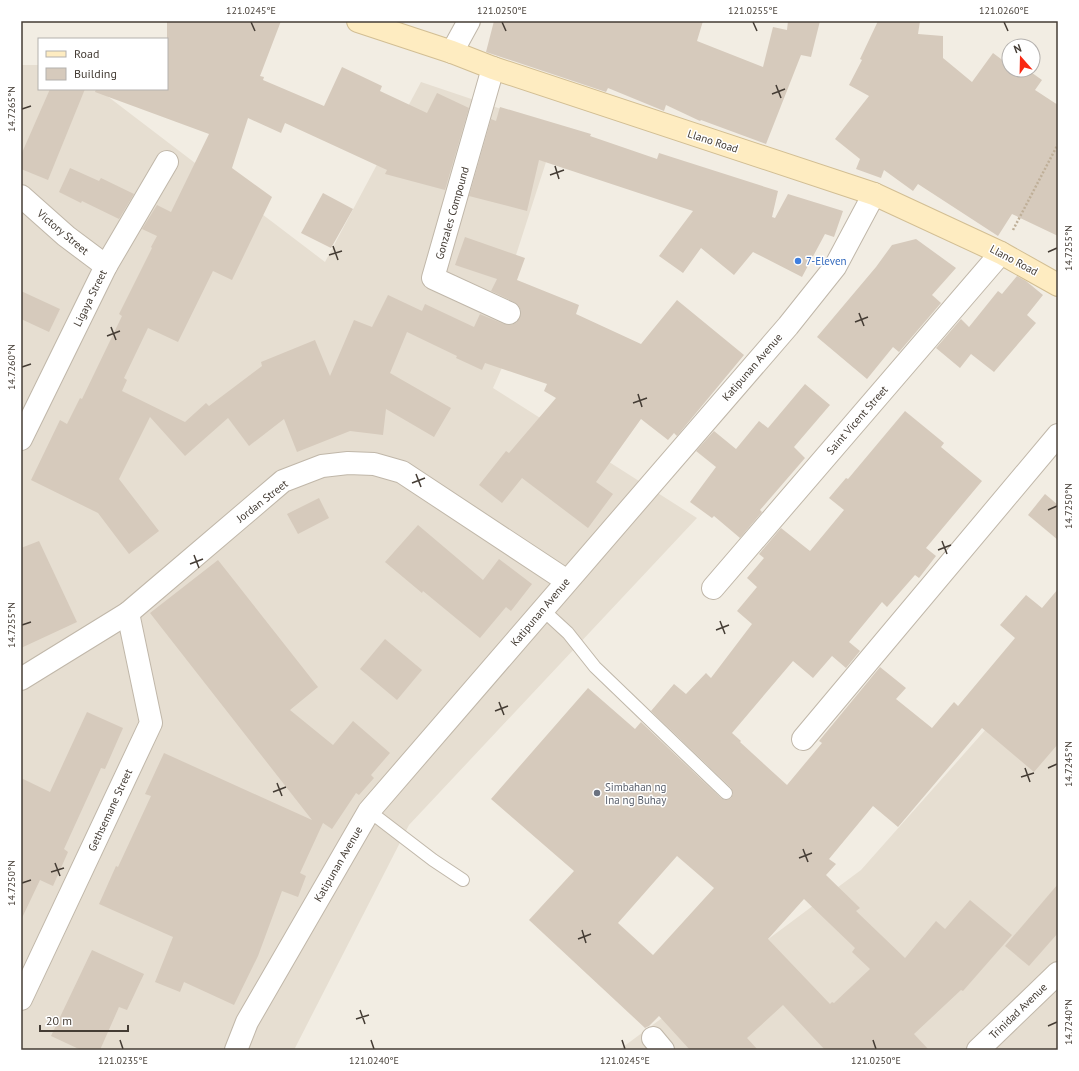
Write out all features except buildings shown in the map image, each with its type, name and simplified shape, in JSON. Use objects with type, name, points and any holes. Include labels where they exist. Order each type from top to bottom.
[{"type":"main road","name":"Llano Road","points":[[358,21],[452,52],[493,68],[874,194],[1001,253],[1058,285]]},
{"type":"street","points":[[452,52],[469,21]]},
{"type":"street","name":"Gonzales Compound","points":[[493,68],[433,278],[509,313]]},
{"type":"street","name":"Ligaya Street","points":[[21,439],[106,266],[167,162]]},
{"type":"street","name":"Katipunan Avenue","points":[[236,1050],[247,1022],[369,811],[782,332],[835,267],[874,194]]},
{"type":"street","name":"Victory Street","points":[[21,196],[66,236],[106,266]]},
{"type":"street","name":"Saint Vicent Street","points":[[713,588],[1001,253]]},
{"type":"street","points":[[802,739],[1058,435]]},
{"type":"street","name":"Jordan Street","points":[[21,680],[128,613],[284,481],[322,466],[348,463],[374,464],[402,472],[567,581]]},
{"type":"street","name":"Gethsemane Street","points":[[21,998],[151,723],[128,613]]},
{"type":"street","name":"Trinidad Avenue","points":[[978,1050],[1058,973]]},
{"type":"lane","points":[[543,610],[568,633],[595,667],[726,793]]},
{"type":"lane","points":[[369,811],[433,860],[463,880]]},
{"type":"path","points":[[1001,253],[1058,144]]},
{"type":"shaded area","points":[[21,65],[38,65],[38,90],[99,90],[325,262],[421,82],[557,128],[506,286],[534,295],[493,388],[697,518],[409,825],[294,1050],[21,1050]]},
{"type":"shaded area","points":[[1058,648],[1058,1050],[619,1050],[861,870]]},
{"type":"place","name":"7-Eleven","points":[[798,261]]},
{"type":"place","name":"Simbahan ng Ina ng Buhay","points":[[597,793]]}]
